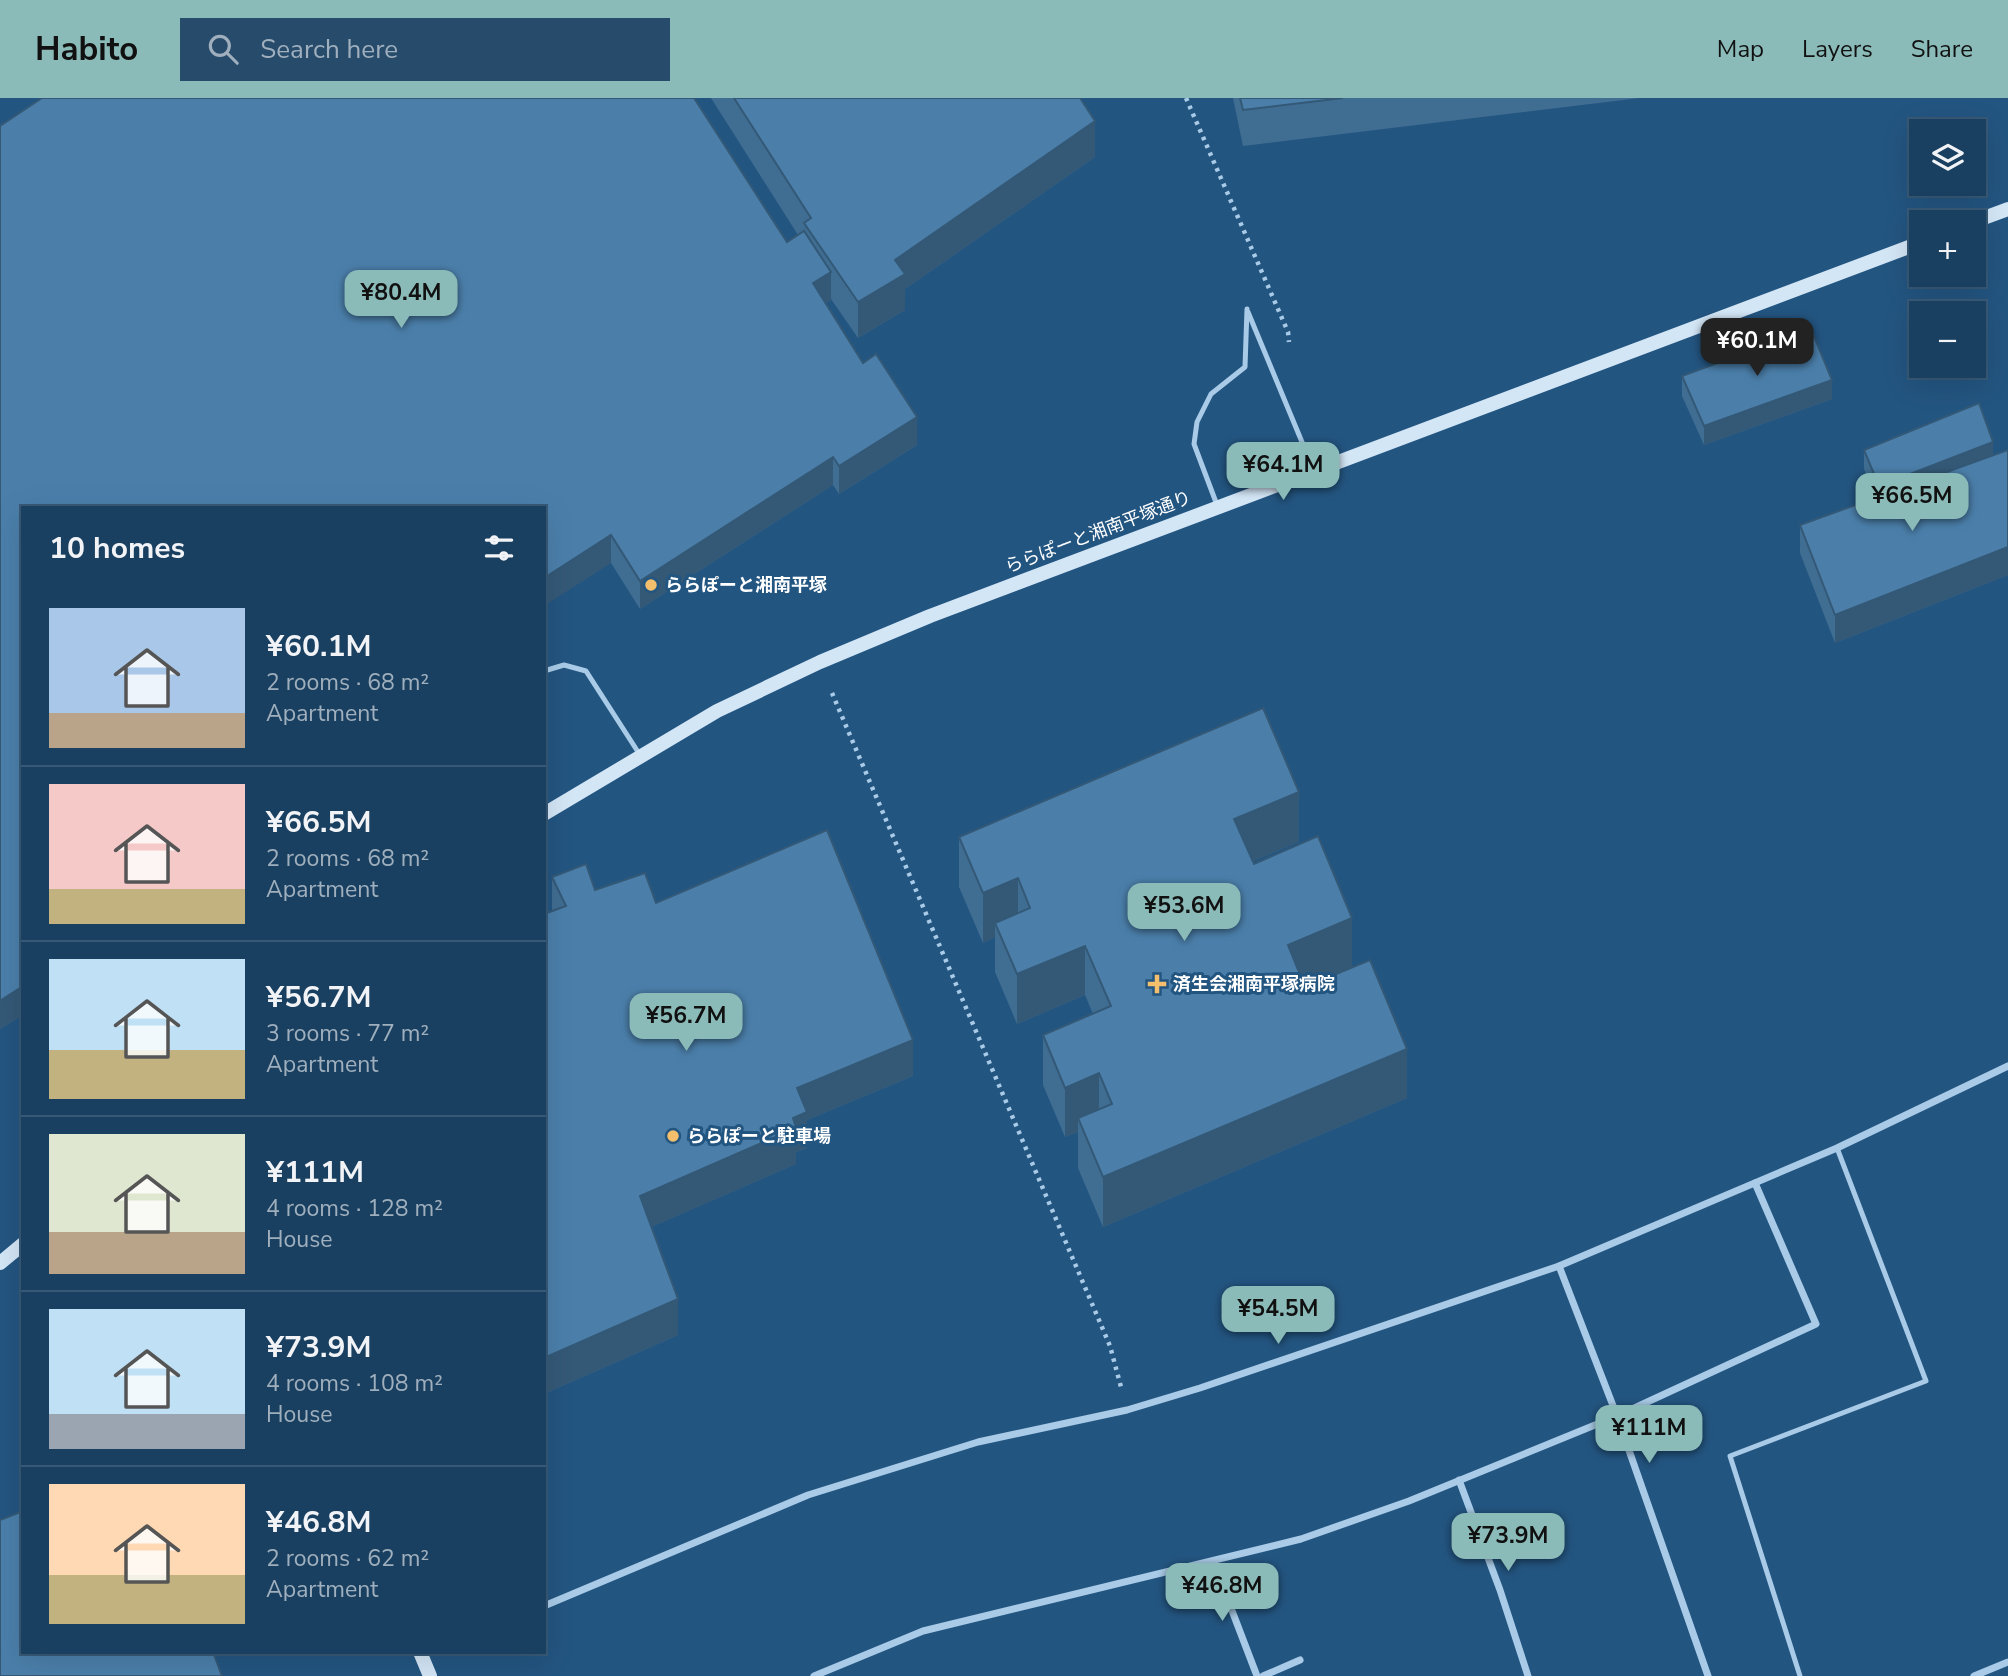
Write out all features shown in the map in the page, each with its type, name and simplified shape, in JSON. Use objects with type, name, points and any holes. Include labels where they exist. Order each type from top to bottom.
[{"type":"street","points":[[1986,217],[2008,209]]},
{"type":"street","name":"ららぽーと湘南平塚通り","points":[[546,813],[717,710],[820,662],[930,616],[1909,247]]},
{"type":"street","points":[[546,1605],[808,1495],[978,1442],[1126,1410],[1199,1388],[1559,1266],[1837,1148],[2008,1066]]},
{"type":"street","points":[[814,1676],[923,1631],[1301,1539],[1409,1501],[1616,1416],[1815,1324],[1755,1183]]},
{"type":"street","points":[[0,1262],[21,1246]]},
{"type":"street","points":[[1559,1266],[1616,1416],[1708,1676]]},
{"type":"street","points":[[1459,1480],[1500,1590],[1528,1676]]},
{"type":"street","points":[[1213,1561],[1257,1676]]},
{"type":"street","points":[[425,1654],[430,1676]]},
{"type":"street","points":[[1263,1676],[1300,1660]]},
{"type":"street","points":[[1974,1676],[2008,1662]]},
{"type":"lane","points":[[1218,508],[1194,443],[1197,422],[1211,394],[1245,367],[1247,309],[1314,472]]},
{"type":"lane","points":[[546,670],[564,665],[586,671],[640,755]]},
{"type":"lane","points":[[1800,1676],[1730,1456],[1926,1381],[1837,1148]]},
{"type":"path","points":[[1186,98],[1288,332],[1290,353]]},
{"type":"path","points":[[832,693],[1110,1346],[1126,1410]]},
{"type":"building","name":"ららぽーと湘南平塚","points":[[42,98],[694,98],[787,242],[804,231],[831,272],[813,283],[863,363],[876,354],[917,417],[839,466],[833,457],[640,581],[611,535],[546,577],[546,506],[21,506],[21,987],[0,1001],[0,126]]},
{"type":"building","points":[[734,98],[1080,98],[1095,121],[895,260],[905,274],[858,302],[804,223],[811,218]]},
{"type":"building","points":[[1240,98],[1343,98],[1243,110]]},
{"type":"building","points":[[1811,329],[1832,380],[1704,426],[1682,376]]},
{"type":"building","points":[[1979,403],[1993,442],[1879,486],[1864,450]]},
{"type":"building","points":[[2008,450],[2008,547],[1835,615],[1800,525]]},
{"type":"building","name":"済生会湘南平塚病院","points":[[1263,708],[1299,792],[1234,819],[1254,864],[1318,836],[1352,918],[1288,945],[1305,987],[1370,960],[1407,1049],[1103,1177],[1078,1118],[1112,1104],[1099,1073],[1065,1088],[1043,1035],[1111,1006],[1085,946],[1017,974],[995,923],[1030,908],[1018,878],[983,893],[959,837]]},
{"type":"building","name":"ららぽーと駐車場","points":[[827,830],[913,1040],[797,1088],[807,1112],[793,1118],[796,1128],[640,1196],[678,1299],[546,1357],[546,913],[566,906],[552,877],[586,864],[595,890],[645,873],[656,903]]},
{"type":"building","points":[[21,1512],[21,1654],[214,1654],[222,1676],[0,1676],[0,1520]]},
{"type":"place","name":"ららぽーと湘南平塚","points":[[651,585]]},
{"type":"place","name":"済生会湘南平塚病院","points":[[1157,984]]},
{"type":"place","name":"ららぽーと駐車場","points":[[673,1136]]}]
